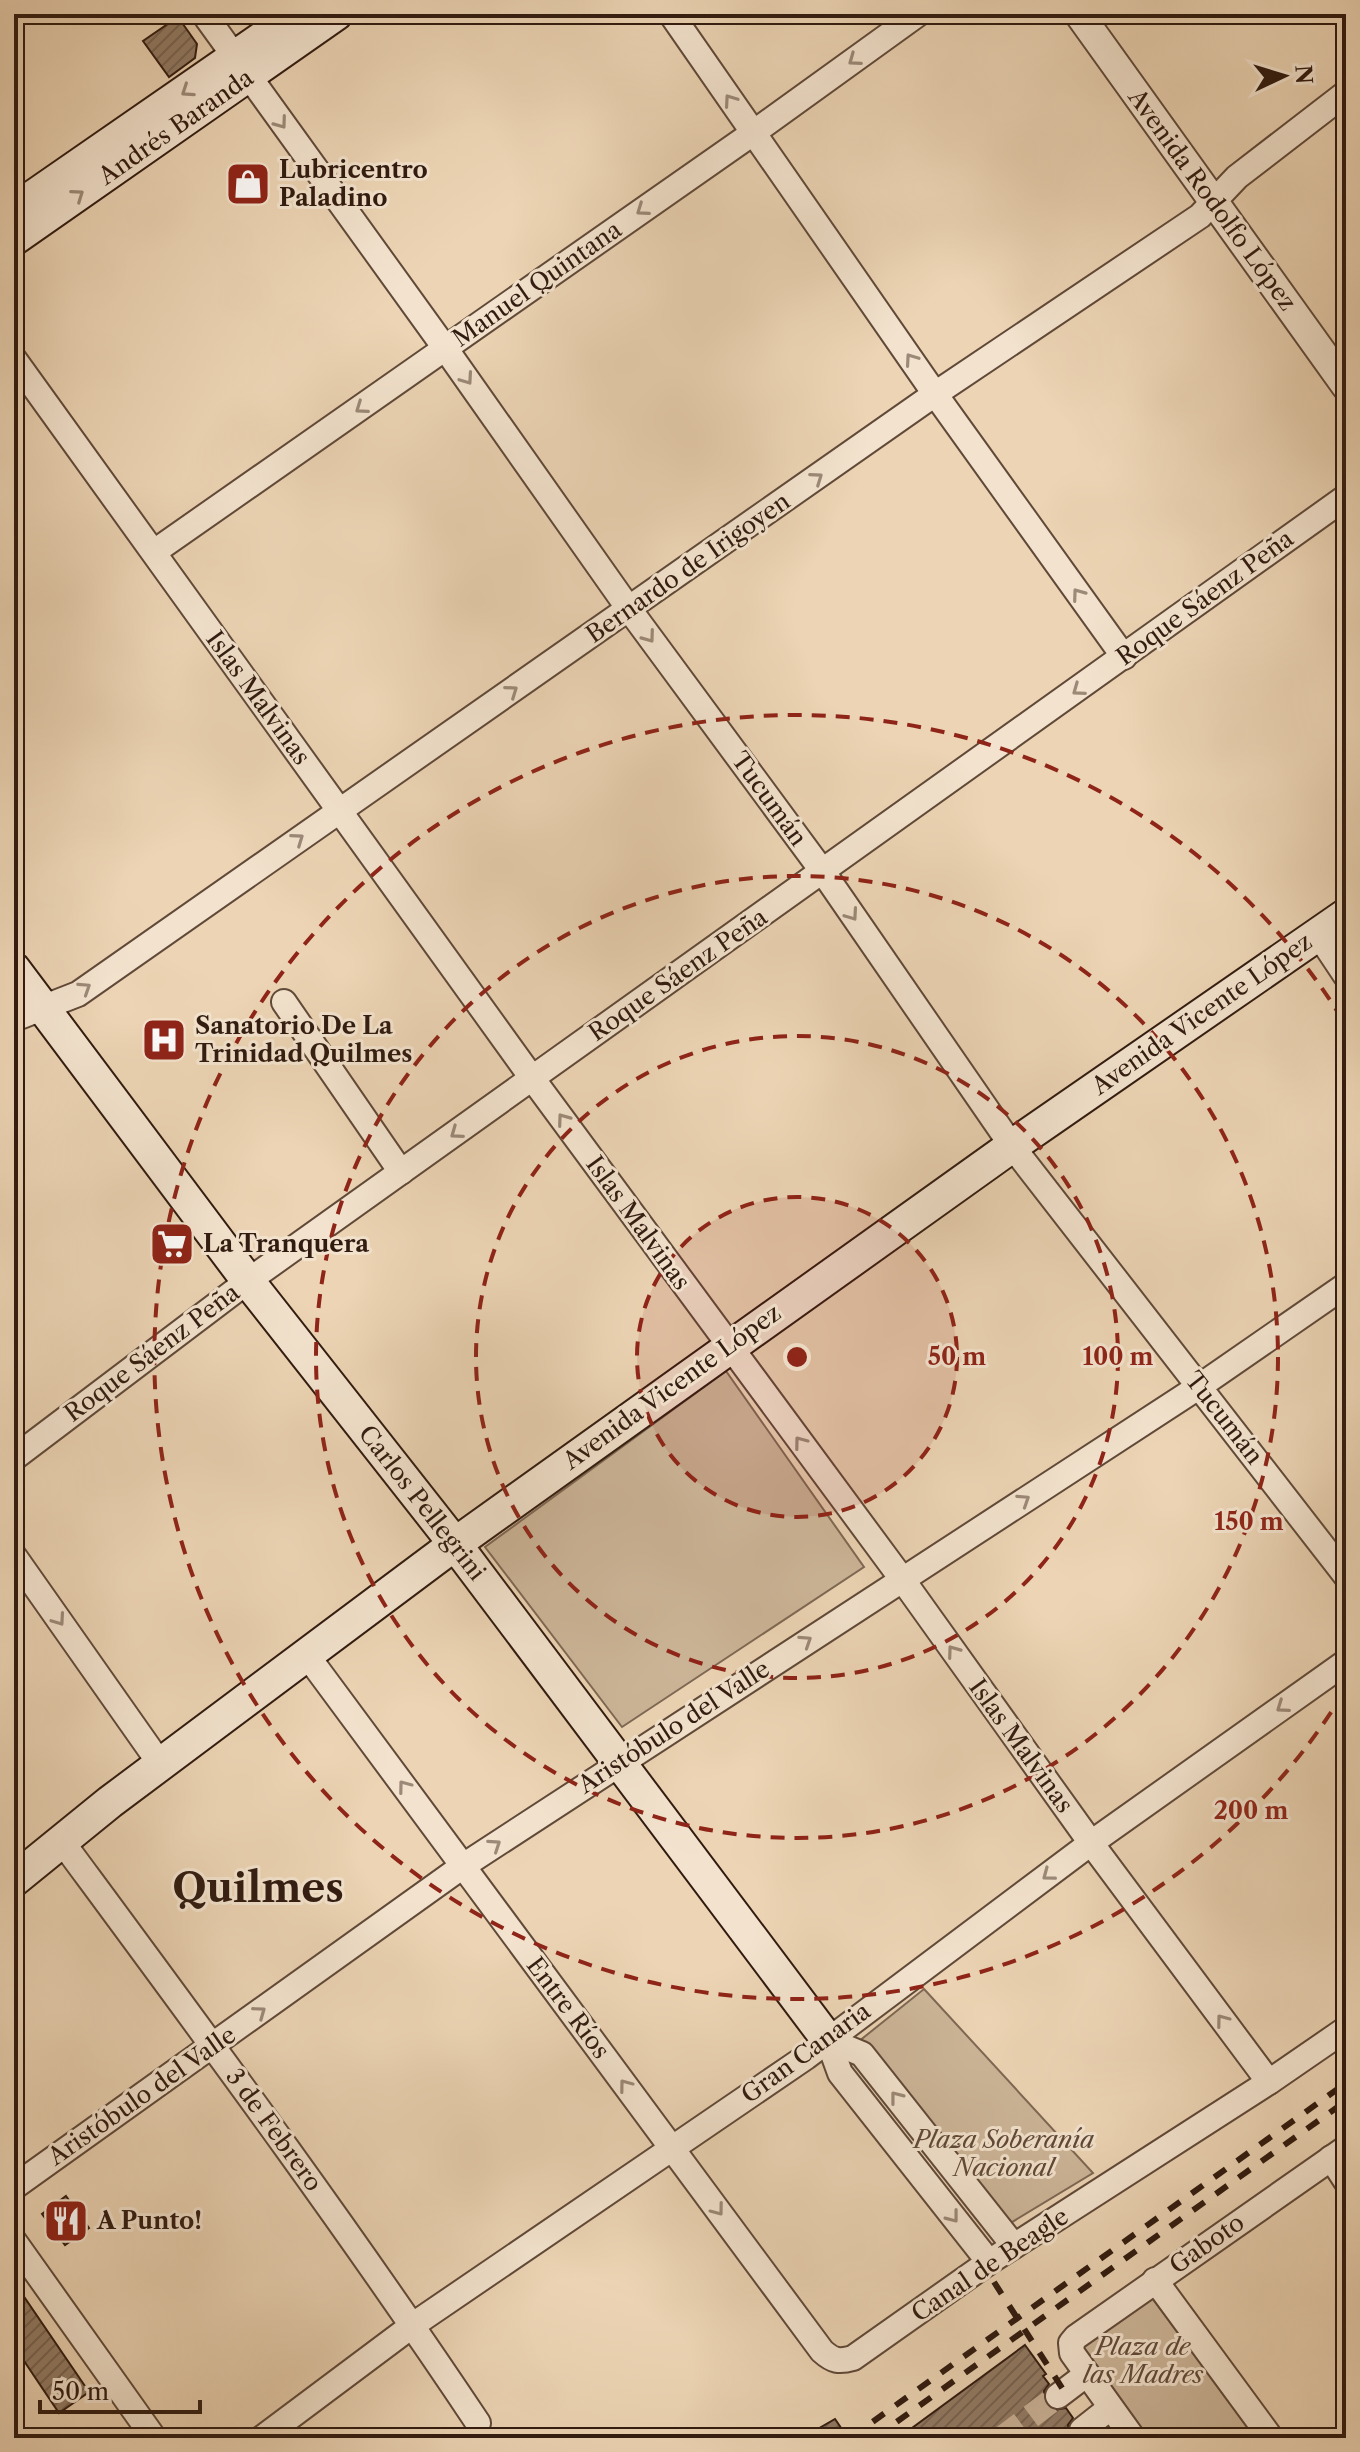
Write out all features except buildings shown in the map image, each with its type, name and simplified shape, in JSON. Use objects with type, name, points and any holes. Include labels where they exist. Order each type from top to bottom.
[{"type":"main road","name":"Andrés Baranda","points":[[14,239],[241,68],[297,14]]},
{"type":"main road","name":"Andrés Baranda","points":[[14,210],[241,68],[336,14]]},
{"type":"main road","name":"Avenida Vicente López","points":[[14,1880],[110,1802],[455,1544],[1012,1146],[1346,915]]},
{"type":"main road","name":"Carlos Pellegrini","points":[[14,969],[28,1013],[248,1281],[455,1544],[828,2040]]},
{"type":"street","name":"Tucumán","points":[[204,14],[629,609],[823,872],[1012,1146],[1346,1576]]},
{"type":"street","points":[[671,14],[935,394],[1124,657]]},
{"type":"street","name":"Manuel Quintana","points":[[154,552],[918,14]]},
{"type":"street","name":"Avenida Rodolfo López","points":[[1079,14],[1346,386]]},
{"type":"street","name":"Bernardo de Irigoyen","points":[[28,1013],[78,994],[935,394],[1200,216],[1237,177],[1346,93]]},
{"type":"street","name":"Islas Malvinas","points":[[14,359],[532,1078],[1269,2082]]},
{"type":"street","name":"Roque Sáenz Peña","points":[[14,1458],[248,1281],[1346,497]]},
{"type":"street","points":[[1318,934],[1346,976]]},
{"type":"street","points":[[284,1002],[401,1172]]},
{"type":"street","name":"Aristóbulo del Valle","points":[[14,2187],[463,1866],[1200,1386],[1346,1285]]},
{"type":"street","points":[[14,1556],[161,1765]]},
{"type":"street","name":"Entre Ríos","points":[[306,1654],[822,2351],[832,2360]]},
{"type":"street","name":"Gran Canaria","points":[[262,2438],[413,2325],[828,2040],[1091,1843],[1346,1662]]},
{"type":"street","name":"3 de Febrero","points":[[63,1843],[413,2325],[478,2423]]},
{"type":"street","name":"Canal de Beagle","points":[[832,2360],[853,2358],[989,2262],[1346,2029]]},
{"type":"street","name":"Carlos Pellegrini","points":[[828,2040],[862,2054],[1014,2246]]},
{"type":"street","name":"Carlos Pellegrini","points":[[828,2040],[840,2073],[989,2262]]},
{"type":"street","points":[[1338,2153],[1346,2181]]},
{"type":"street","name":"Gaboto","points":[[1087,2374],[1072,2353],[1071,2343],[1155,2280],[1338,2153]]},
{"type":"street","points":[[14,2241],[154,2438]]},
{"type":"street","points":[[1155,2280],[1271,2438]]},
{"type":"street","points":[[1058,2396],[1087,2374],[1133,2438]]},
{"type":"street","points":[[1082,2430],[1110,2408]]},
{"type":"green space","points":[[726,1371],[864,1567],[622,1727],[485,1547]]},
{"type":"green space","name":"Plaza Soberanía Nacional","points":[[924,1989],[1093,2173],[999,2230],[848,2050]]},
{"type":"green space","name":"Plaza de las Madres","points":[[1147,2291],[1256,2438],[1147,2438],[1077,2347]]},
{"type":"tunnel","points":[[1002,2438],[1058,2396]]},
{"type":"railway","points":[[850,2438],[1346,2083]]},
{"type":"railway","points":[[874,2438],[1346,2101]]},
{"type":"railway","points":[[994,2282],[1064,2391]]},
{"type":"place","name":"Lubricentro Paladino","points":[[248,184]]},
{"type":"place","name":"Sanatorio De La Trinidad Quilmes","points":[[164,1040]]},
{"type":"place","name":"La Tranquera","points":[[172,1244]]},
{"type":"place","name":"A Punto!","points":[[66,2221]]},
{"type":"district","name":"Quilmes","points":[[258,1888]]}]
